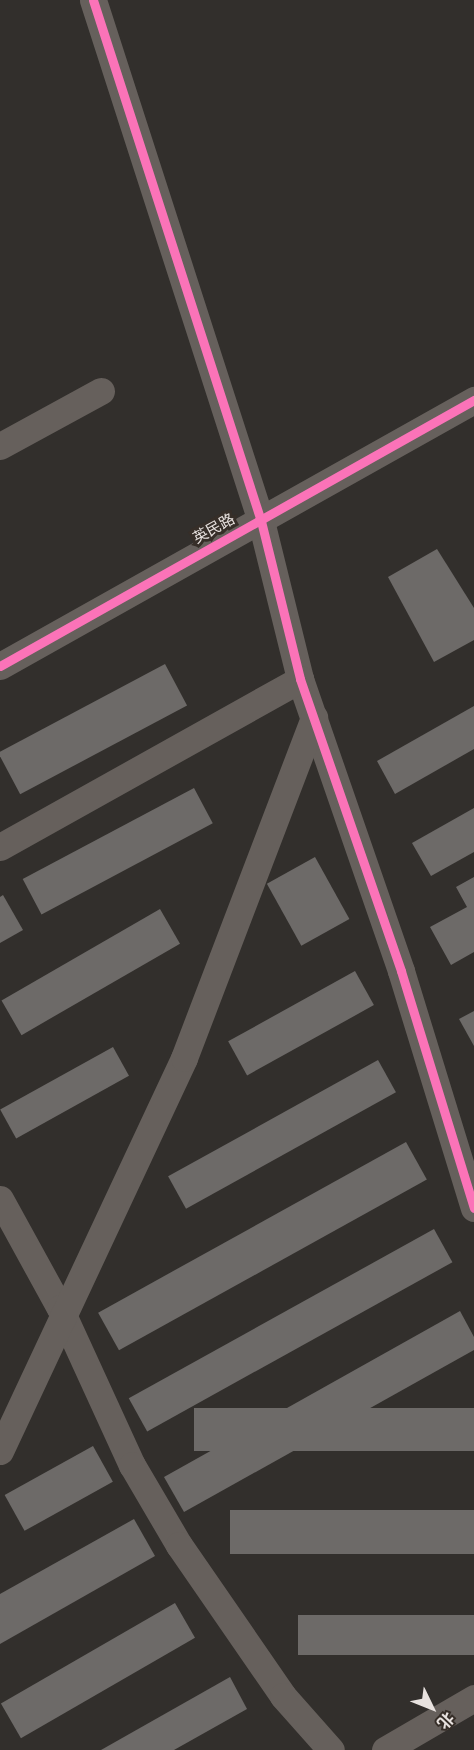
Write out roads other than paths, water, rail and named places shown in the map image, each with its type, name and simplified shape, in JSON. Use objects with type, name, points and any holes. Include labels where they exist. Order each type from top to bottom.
[{"type":"street","points":[[102,4],[261,520],[300,679],[474,1208]]},
{"type":"street","points":[[0,446],[100,391]]},
{"type":"street","name":"英民路","points":[[0,666],[474,400]]},
{"type":"street","points":[[0,847],[300,679]]},
{"type":"street","points":[[0,1451],[184,1058],[314,717]]},
{"type":"street","points":[[0,1199],[63,1315],[132,1465],[178,1545],[283,1696],[331,1750]]},
{"type":"street","points":[[384,1750],[474,1698]]}]
